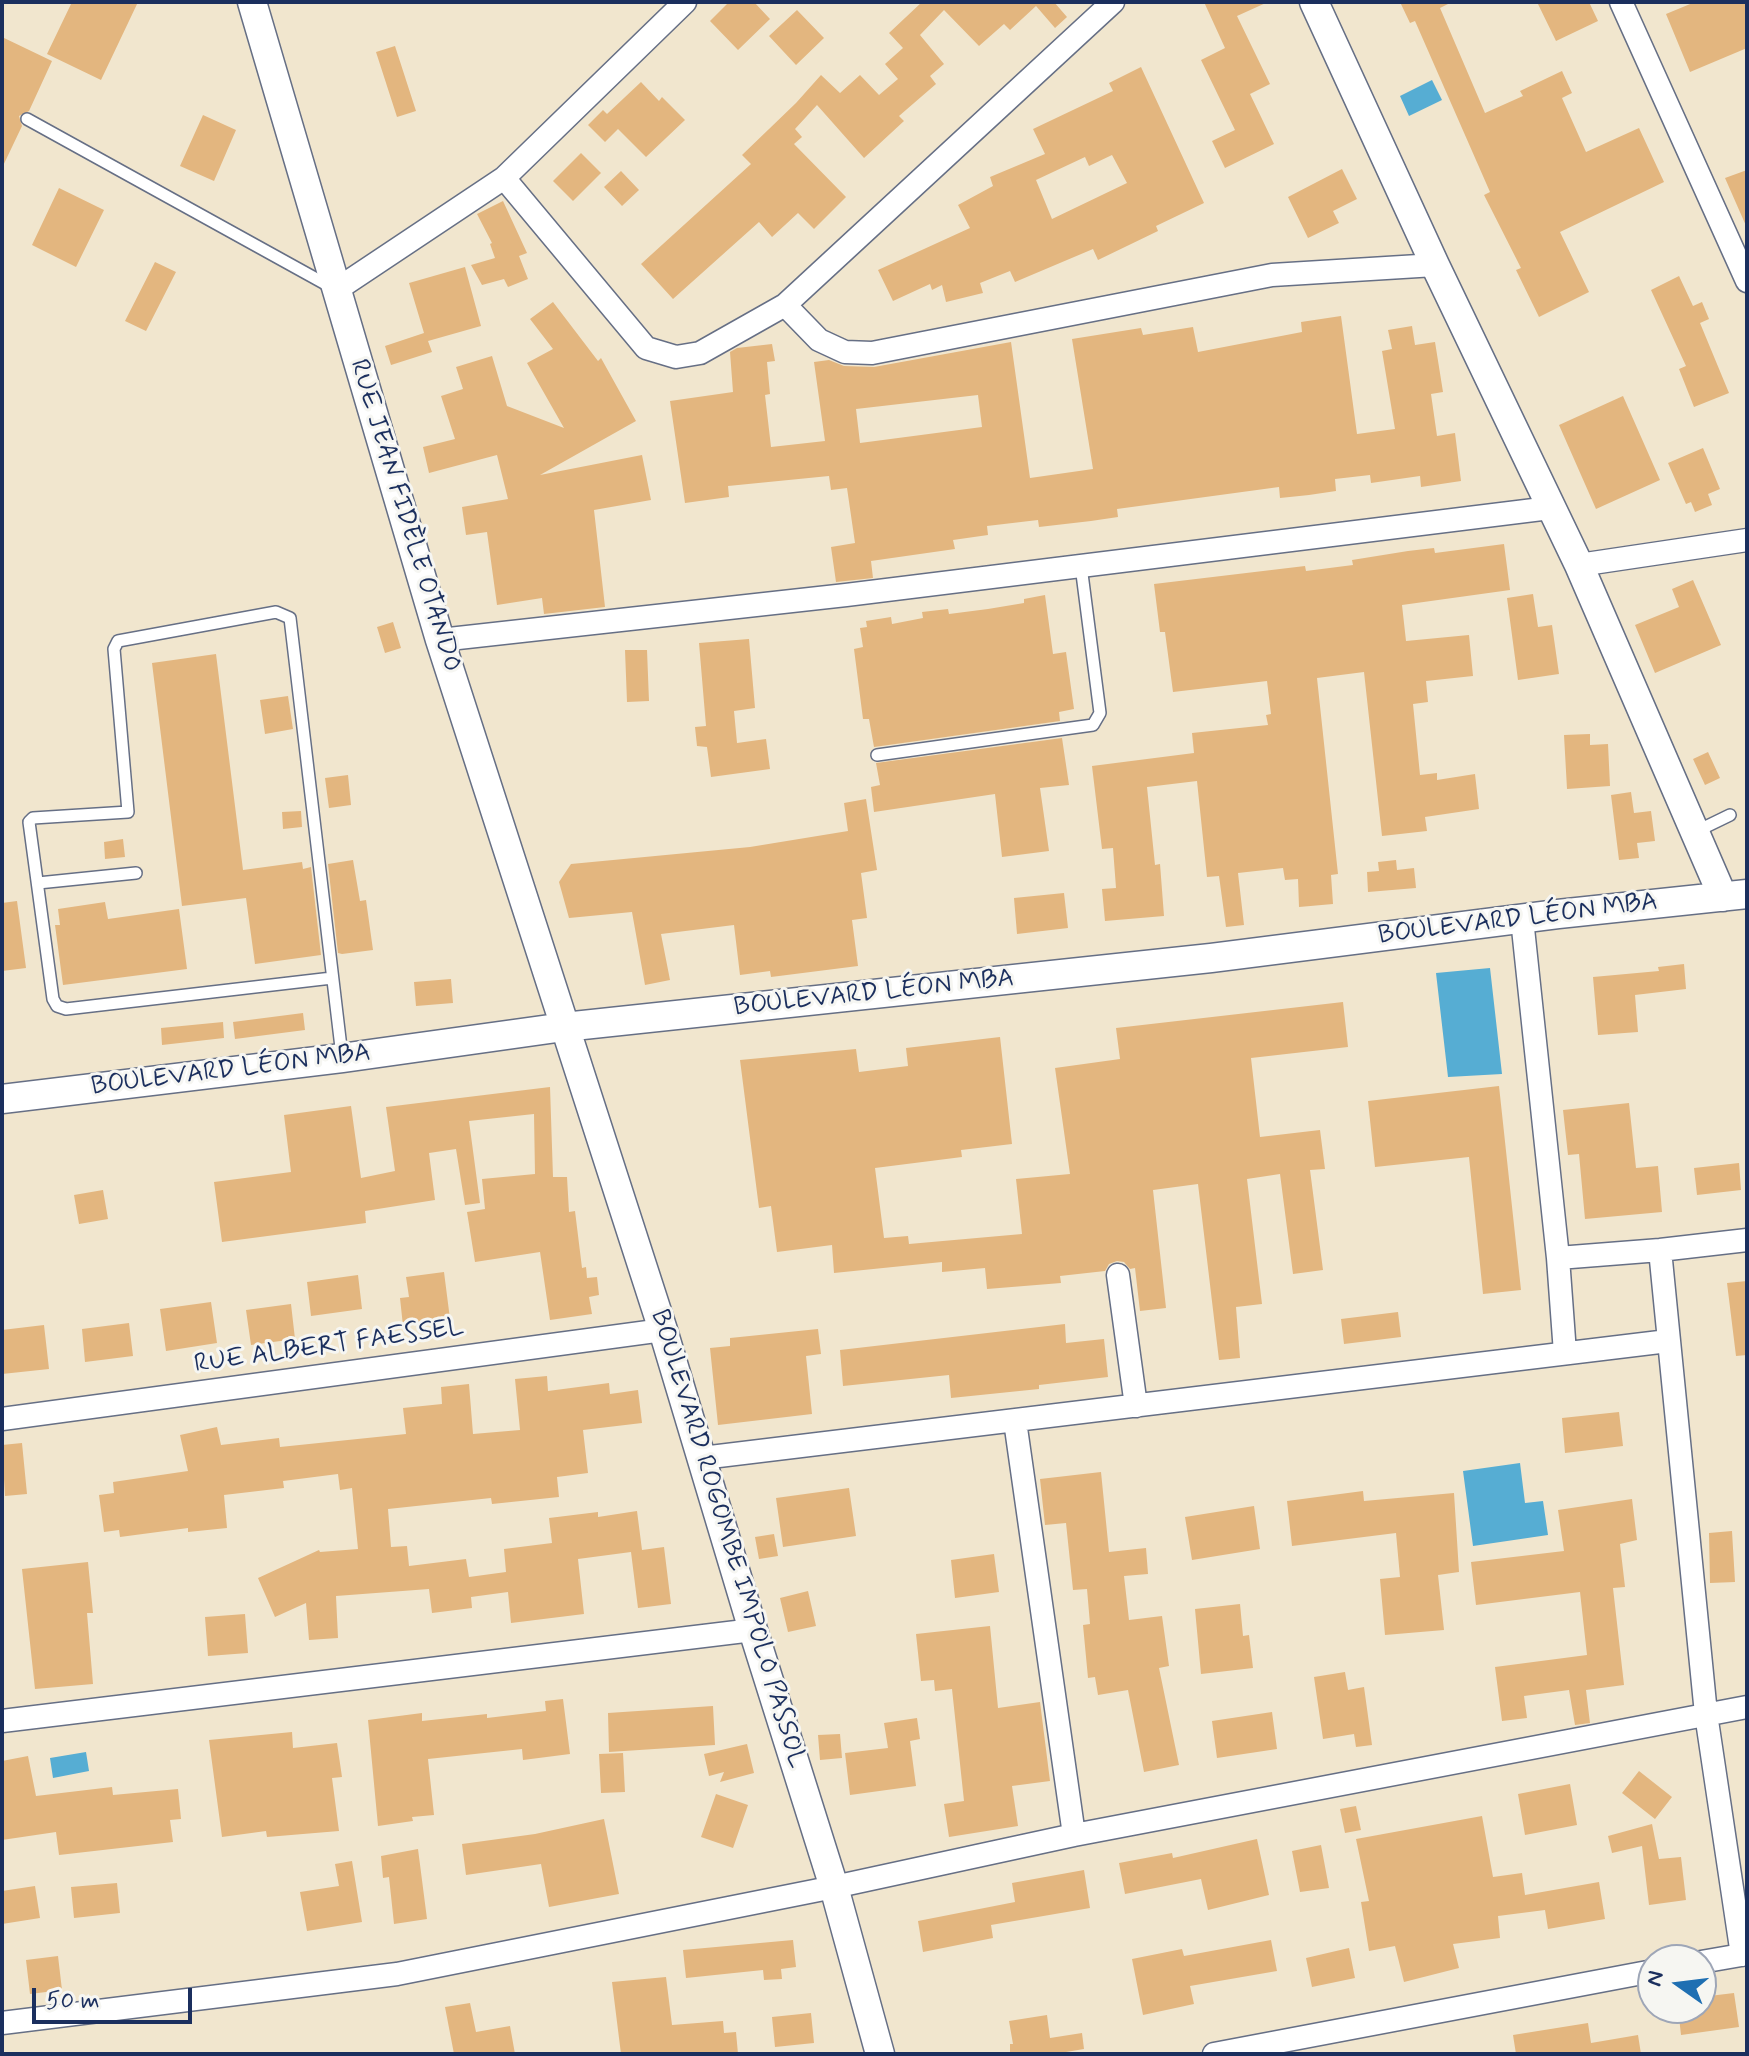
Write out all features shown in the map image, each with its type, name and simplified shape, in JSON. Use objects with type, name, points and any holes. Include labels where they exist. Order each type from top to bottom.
[{"type":"street","name":"RUE JEAN FIDÈLE OTANDO","points":[[252,2],[440,640],[564,1027]]},
{"type":"street","points":[[336,290],[504,178],[685,2]]},
{"type":"street","points":[[504,178],[646,348],[676,357],[700,353],[785,305],[1113,2]]},
{"type":"street","points":[[1314,2],[1435,265],[1579,565],[1694,832],[1735,896]]},
{"type":"street","points":[[1621,2],[1747,281]]},
{"type":"street","points":[[785,305],[819,340],[845,352],[872,353],[1272,275],[1435,265]]},
{"type":"street","points":[[440,640],[1550,508]]},
{"type":"street","points":[[1579,565],[1747,540]]},
{"type":"street","name":"BOULEVARD LÉON MBA","points":[[2,1099],[342,1058],[564,1027],[1211,958],[1735,896]]},
{"type":"street","points":[[1522,919],[1558,1258],[1565,1353]]},
{"type":"street","name":"BOULEVARD ROGOMBE IMPOLO PASSOL","points":[[564,1027],[663,1330],[834,1887],[880,2054]]},
{"type":"street","points":[[1558,1258],[1747,1240]]},
{"type":"street","points":[[1660,1250],[1706,1714],[1744,1954],[1717,1959]]},
{"type":"street","points":[[1118,1275],[1136,1406]]},
{"type":"street","name":"RUE ALBERT FAESSEL","points":[[2,1419],[663,1330]]},
{"type":"street","points":[[702,1458],[1668,1341]]},
{"type":"street","points":[[1015,1421],[1074,1835]]},
{"type":"street","points":[[2,1721],[753,1630]]},
{"type":"street","points":[[2,2023],[397,1974],[834,1887],[1074,1835],[1747,1707]]},
{"type":"street","points":[[1214,2054],[1637,1974]]},
{"type":"lane","points":[[27,119],[336,290]]},
{"type":"lane","points":[[877,755],[1093,725],[1100,713],[1081,566]]},
{"type":"lane","points":[[332,978],[66,1009],[57,1006],[53,999],[29,822],[33,818],[128,812],[114,649],[118,641],[276,612],[290,618],[342,1058]]},
{"type":"lane","points":[[1694,832],[1730,815]]},
{"type":"lane","points":[[38,883],[136,873]]},
{"type":"water","points":[[1432,80],[1442,100],[1409,116],[1400,96]]},
{"type":"water","points":[[1490,968],[1502,1074],[1448,1077],[1436,973]]},
{"type":"water","points":[[1520,1463],[1525,1503],[1543,1501],[1548,1535],[1473,1546],[1463,1471]]},
{"type":"water","points":[[86,1752],[89,1771],[53,1778],[50,1758]]},
{"type":"building","points":[[72,2],[138,2],[101,80],[47,54]]},
{"type":"building","points":[[729,2],[754,2],[770,19],[738,50],[710,21]]},
{"type":"building","points":[[922,2],[1054,2],[1067,17],[1055,28],[1036,6],[1010,30],[1004,24],[979,46],[944,10],[920,35],[944,64],[930,76],[936,84],[899,116],[904,121],[864,158],[817,105],[795,129],[802,137],[794,144],[846,197],[814,229],[798,213],[772,237],[759,222],[673,299],[641,264],[751,164],[742,155],[821,75],[840,93],[860,75],[879,95],[898,79],[885,64],[903,48],[889,33]]},
{"type":"building","points":[[1204,2],[1268,2],[1237,16],[1270,84],[1250,94],[1274,144],[1225,168],[1212,141],[1235,130],[1201,60],[1225,48]]},
{"type":"building","points":[[1400,2],[1452,2],[1440,8],[1485,113],[1523,96],[1520,91],[1562,71],[1572,93],[1562,98],[1586,152],[1639,128],[1664,182],[1560,232],[1589,292],[1539,317],[1516,270],[1521,268],[1484,195],[1490,192],[1415,21],[1410,23]]},
{"type":"building","points":[[1537,2],[1589,2],[1598,21],[1556,41]]},
{"type":"building","points":[[1695,2],[1747,2],[1747,48],[1690,72],[1666,14]]},
{"type":"building","points":[[797,10],[824,38],[796,65],[769,36]]},
{"type":"building","points":[[2,37],[52,61],[29,111],[19,116],[22,126],[2,168]]},
{"type":"building","points":[[395,46],[416,111],[397,117],[376,52]]},
{"type":"building","points":[[1141,67],[1204,203],[1156,226],[1158,231],[1098,260],[1093,249],[1015,282],[1010,271],[980,283],[983,293],[946,302],[942,285],[932,290],[930,284],[893,301],[878,270],[970,228],[958,205],[993,186],[990,177],[1045,154],[1033,129],[1113,91],[1109,83]],"holes":[[[1112,155],[1127,183],[1052,219],[1036,180],[1085,157],[1089,166]]]},
{"type":"building","points":[[641,82],[659,101],[662,97],[685,120],[646,157],[618,129],[605,142],[588,125],[603,110],[607,114]]},
{"type":"building","points":[[203,115],[236,130],[214,181],[180,166]]},
{"type":"building","points":[[581,153],[601,173],[573,201],[553,181]]},
{"type":"building","points":[[1342,169],[1357,199],[1333,211],[1339,223],[1308,238],[1288,197]]},
{"type":"building","points":[[1747,170],[1747,228],[1725,178]]},
{"type":"building","points":[[621,171],[639,190],[622,206],[604,187]]},
{"type":"building","points":[[59,188],[104,210],[76,267],[32,245]]},
{"type":"building","points":[[503,201],[527,253],[519,256],[528,279],[508,287],[504,279],[482,285],[471,265],[495,258],[492,243],[477,214]]},
{"type":"building","points":[[155,262],[176,272],[146,331],[125,321]]},
{"type":"building","points":[[465,267],[481,326],[428,341],[432,352],[391,365],[385,346],[424,333],[409,283]]},
{"type":"building","points":[[1679,276],[1693,306],[1702,302],[1709,319],[1700,323],[1729,393],[1694,407],[1679,369],[1686,366],[1651,290]]},
{"type":"building","points":[[553,302],[598,361],[601,358],[636,421],[540,475],[642,455],[651,500],[594,510],[605,607],[544,614],[542,598],[497,605],[487,532],[466,535],[462,507],[508,499],[497,455],[429,473],[423,447],[455,439],[441,396],[463,389],[456,367],[492,356],[507,406],[564,428],[527,363],[553,349],[530,319]]},
{"type":"building","points":[[1341,316],[1357,434],[1395,429],[1382,351],[1392,349],[1388,330],[1412,326],[1415,345],[1435,342],[1443,392],[1431,394],[1437,436],[1455,433],[1461,481],[1421,487],[1420,476],[1371,483],[1370,475],[1335,479],[1336,491],[1309,495],[1280,498],[1279,487],[1117,509],[1118,517],[1091,521],[1039,527],[1038,520],[987,526],[988,535],[953,540],[955,549],[871,561],[873,578],[836,582],[831,547],[855,543],[847,488],[831,490],[829,476],[728,486],[729,497],[685,503],[670,401],[733,392],[730,352],[737,348],[772,344],[775,361],[767,362],[770,394],[765,395],[771,447],[825,441],[814,362],[829,360],[844,366],[874,367],[1011,342],[1030,478],[1093,469],[1072,339],[1141,328],[1143,335],[1193,327],[1198,352],[1302,332],[1301,322]],"holes":[[[978,395],[982,427],[860,443],[856,409]]]},
{"type":"building","points":[[1623,396],[1660,480],[1596,509],[1559,425]]},
{"type":"building","points":[[1703,448],[1720,489],[1708,494],[1712,505],[1695,512],[1691,502],[1686,504],[1668,463]]},
{"type":"building","points":[[1504,544],[1510,590],[1402,605],[1406,641],[1469,635],[1473,676],[1426,681],[1428,702],[1413,704],[1420,775],[1437,773],[1437,780],[1475,774],[1479,809],[1425,817],[1427,831],[1382,836],[1364,672],[1317,678],[1338,874],[1331,875],[1333,904],[1299,907],[1298,879],[1285,880],[1283,868],[1238,873],[1244,925],[1226,927],[1219,876],[1207,877],[1197,781],[1147,787],[1155,865],[1160,864],[1164,916],[1105,921],[1102,889],[1116,888],[1113,848],[1102,849],[1092,766],[1194,753],[1192,733],[1268,725],[1266,715],[1271,714],[1267,681],[1173,692],[1165,632],[1160,632],[1154,584],[1305,566],[1306,571],[1353,565],[1352,560],[1408,551],[1434,548],[1435,553]]},
{"type":"building","points":[[1693,580],[1721,645],[1655,673],[1635,625],[1679,607],[1672,589]]},
{"type":"building","points":[[1533,594],[1538,627],[1552,625],[1559,674],[1518,680],[1507,598]]},
{"type":"building","points":[[1045,595],[1053,654],[1066,652],[1074,709],[1059,712],[1060,721],[874,747],[869,719],[863,719],[854,649],[863,647],[860,628],[867,627],[866,621],[891,617],[892,624],[923,618],[922,612],[948,609],[949,614],[988,609],[1024,603],[1024,599]]},
{"type":"building","points":[[393,622],[401,648],[385,653],[377,627]]},
{"type":"building","points":[[749,639],[755,708],[734,711],[737,743],[766,739],[770,769],[711,777],[707,747],[697,746],[695,727],[706,726],[699,643]]},
{"type":"building","points":[[625,650],[647,650],[649,701],[627,702]]},
{"type":"building","points":[[216,654],[243,870],[302,862],[303,869],[311,867],[321,955],[255,964],[246,898],[182,906],[152,663]]},
{"type":"building","points":[[288,696],[293,729],[265,734],[260,700]]},
{"type":"building","points":[[1590,734],[1590,745],[1608,744],[1610,786],[1567,789],[1564,735]]},
{"type":"building","points":[[1062,738],[1069,785],[1040,788],[1049,851],[1002,857],[995,794],[874,812],[871,787],[880,785],[876,763]]},
{"type":"building","points":[[1708,752],[1720,778],[1705,785],[1693,759]]},
{"type":"building","points":[[348,775],[351,805],[329,808],[325,778]]},
{"type":"building","points":[[1631,792],[1634,813],[1651,811],[1655,841],[1637,843],[1639,858],[1619,860],[1611,795]]},
{"type":"building","points":[[866,799],[877,870],[861,873],[867,918],[852,920],[858,966],[771,977],[770,971],[740,975],[734,925],[661,934],[670,980],[645,985],[632,912],[569,918],[559,882],[571,864],[750,847],[848,831],[844,803]]},
{"type":"building","points":[[301,811],[302,827],[283,829],[282,812]]},
{"type":"building","points":[[123,839],[125,857],[105,859],[104,842]]},
{"type":"building","points":[[353,860],[360,901],[366,900],[373,950],[342,954],[338,953],[328,864]]},
{"type":"building","points":[[1396,860],[1397,870],[1414,868],[1416,888],[1368,892],[1367,872],[1379,871],[1378,862]]},
{"type":"building","points":[[1064,893],[1068,928],[1017,934],[1014,898]]},
{"type":"building","points":[[17,901],[26,968],[2,971],[2,903]]},
{"type":"building","points":[[105,902],[108,919],[179,909],[187,969],[63,985],[55,925],[60,925],[58,909]]},
{"type":"building","points":[[1684,964],[1686,989],[1635,995],[1638,1032],[1598,1035],[1593,977],[1659,971],[1658,967]]},
{"type":"building","points":[[451,979],[453,1003],[416,1006],[414,982]]},
{"type":"building","points":[[1343,1002],[1348,1047],[1251,1058],[1260,1137],[1320,1130],[1325,1169],[1310,1170],[1323,1270],[1293,1274],[1280,1174],[1247,1179],[1262,1304],[1236,1307],[1240,1358],[1219,1360],[1198,1184],[1153,1190],[1166,1308],[1140,1311],[1135,1268],[1130,1269],[1124,1262],[1117,1261],[1109,1264],[1105,1271],[1060,1276],[1061,1283],[987,1289],[985,1268],[942,1272],[942,1262],[834,1273],[832,1245],[777,1252],[771,1206],[759,1208],[740,1060],[856,1049],[859,1072],[908,1066],[906,1048],[1000,1037],[1012,1144],[961,1150],[962,1157],[875,1168],[884,1238],[908,1236],[909,1244],[1022,1234],[1016,1179],[1070,1174],[1055,1068],[1120,1059],[1116,1028]]},
{"type":"building","points":[[303,1013],[305,1030],[235,1039],[233,1022]]},
{"type":"building","points":[[223,1022],[224,1038],[162,1045],[161,1028]]},
{"type":"building","points":[[1499,1086],[1521,1290],[1483,1294],[1469,1157],[1375,1167],[1368,1101]]},
{"type":"building","points":[[550,1087],[553,1177],[567,1177],[569,1212],[575,1211],[582,1268],[586,1267],[587,1278],[597,1277],[599,1295],[589,1297],[592,1314],[550,1320],[540,1252],[475,1262],[467,1212],[485,1209],[482,1179],[535,1174],[534,1114],[469,1121],[480,1203],[465,1205],[456,1149],[429,1153],[435,1200],[365,1211],[366,1223],[222,1242],[214,1182],[291,1172],[284,1115],[351,1106],[361,1178],[395,1171],[386,1107]]},
{"type":"building","points":[[1629,1103],[1636,1168],[1658,1166],[1662,1212],[1585,1219],[1579,1154],[1568,1155],[1563,1110]]},
{"type":"building","points":[[1739,1163],[1741,1190],[1697,1195],[1694,1168]]},
{"type":"building","points":[[103,1190],[108,1219],[79,1224],[74,1195]]},
{"type":"building","points":[[444,1272],[450,1319],[403,1326],[400,1298],[409,1297],[406,1277]]},
{"type":"building","points":[[358,1275],[362,1309],[311,1316],[307,1282]]},
{"type":"building","points":[[1747,1281],[1747,1355],[1736,1356],[1727,1283]]},
{"type":"building","points":[[211,1302],[217,1343],[166,1351],[160,1309]]},
{"type":"building","points":[[291,1304],[295,1339],[251,1345],[246,1310]]},
{"type":"building","points":[[1398,1312],[1401,1337],[1344,1344],[1341,1319]]},
{"type":"building","points":[[129,1323],[133,1356],[85,1362],[82,1329]]},
{"type":"building","points":[[1065,1324],[1066,1343],[1104,1339],[1108,1377],[1039,1385],[1039,1389],[951,1398],[949,1375],[843,1386],[840,1350]]},
{"type":"building","points":[[44,1325],[49,1369],[2,1374],[2,1330]]},
{"type":"building","points":[[818,1329],[821,1354],[806,1356],[812,1414],[718,1425],[710,1348],[730,1346],[730,1338]]},
{"type":"building","points":[[547,1376],[548,1391],[609,1383],[610,1394],[638,1390],[642,1423],[583,1430],[588,1473],[557,1477],[559,1497],[492,1504],[491,1498],[388,1509],[391,1547],[407,1546],[409,1566],[466,1559],[469,1577],[506,1572],[504,1549],[552,1543],[549,1518],[598,1512],[598,1517],[637,1511],[642,1550],[664,1547],[671,1604],[638,1608],[631,1552],[578,1559],[584,1614],[511,1623],[508,1592],[471,1597],[472,1608],[432,1613],[429,1589],[336,1596],[338,1638],[309,1640],[306,1603],[275,1617],[258,1578],[319,1550],[358,1549],[352,1488],[340,1490],[338,1474],[283,1481],[284,1488],[224,1495],[227,1528],[188,1532],[188,1528],[120,1537],[119,1530],[104,1532],[99,1495],[114,1493],[113,1482],[188,1471],[180,1435],[217,1427],[221,1445],[279,1438],[280,1447],[406,1434],[403,1408],[442,1404],[441,1387],[469,1384],[473,1434],[520,1430],[515,1379]]},
{"type":"building","points":[[1619,1412],[1623,1446],[1565,1453],[1562,1418]]},
{"type":"building","points":[[22,1443],[27,1494],[5,1496],[2,1445]]},
{"type":"building","points":[[1101,1472],[1109,1552],[1146,1548],[1148,1574],[1124,1576],[1129,1620],[1162,1616],[1169,1666],[1159,1668],[1179,1765],[1144,1772],[1128,1690],[1098,1695],[1095,1677],[1088,1678],[1083,1625],[1090,1624],[1087,1589],[1073,1590],[1066,1523],[1045,1525],[1040,1479]]},
{"type":"building","points":[[849,1488],[856,1536],[783,1547],[776,1498]]},
{"type":"building","points":[[1363,1491],[1364,1501],[1454,1493],[1459,1572],[1438,1575],[1444,1630],[1385,1635],[1380,1579],[1400,1577],[1396,1533],[1292,1546],[1287,1501]]},
{"type":"building","points":[[1632,1499],[1637,1540],[1620,1544],[1625,1587],[1613,1588],[1624,1685],[1586,1690],[1590,1723],[1575,1725],[1569,1690],[1524,1696],[1527,1718],[1502,1721],[1495,1667],[1587,1655],[1580,1592],[1476,1605],[1471,1562],[1564,1551],[1558,1510]]},
{"type":"building","points":[[1254,1506],[1260,1549],[1192,1560],[1185,1517]]},
{"type":"building","points":[[1732,1531],[1735,1582],[1710,1583],[1709,1533]]},
{"type":"building","points":[[774,1534],[778,1556],[759,1559],[755,1537]]},
{"type":"building","points":[[994,1554],[999,1592],[955,1598],[951,1560]]},
{"type":"building","points":[[88,1562],[93,1613],[87,1613],[93,1684],[35,1689],[22,1569]]},
{"type":"building","points":[[808,1591],[816,1626],[788,1632],[780,1598]]},
{"type":"building","points":[[1240,1604],[1243,1636],[1249,1635],[1253,1668],[1201,1674],[1195,1609]]},
{"type":"building","points":[[245,1614],[248,1653],[208,1656],[205,1617]]},
{"type":"building","points":[[990,1626],[998,1708],[1040,1702],[1050,1781],[1012,1786],[1018,1826],[949,1837],[944,1804],[964,1801],[952,1689],[935,1691],[934,1680],[921,1681],[916,1634]]},
{"type":"building","points":[[1345,1672],[1348,1690],[1364,1687],[1372,1745],[1356,1747],[1354,1734],[1323,1739],[1314,1677]]},
{"type":"building","points":[[563,1699],[570,1754],[523,1760],[522,1749],[428,1759],[434,1815],[378,1826],[368,1720],[422,1713],[422,1721],[487,1714],[487,1718],[546,1711],[545,1701]]},
{"type":"building","points":[[713,1706],[715,1745],[609,1752],[608,1713]]},
{"type":"building","points":[[1272,1712],[1277,1749],[1217,1758],[1212,1721]]},
{"type":"building","points":[[917,1718],[920,1739],[910,1741],[916,1786],[850,1795],[845,1753],[888,1748],[884,1723]]},
{"type":"building","points":[[292,1732],[293,1748],[337,1743],[342,1777],[332,1778],[339,1831],[267,1837],[266,1831],[222,1837],[209,1740]]},
{"type":"building","points":[[840,1734],[842,1758],[820,1760],[818,1735]]},
{"type":"building","points":[[747,1744],[754,1773],[720,1782],[724,1772],[709,1776],[704,1754]]},
{"type":"building","points":[[623,1753],[625,1792],[601,1793],[599,1754]]},
{"type":"building","points":[[28,1756],[36,1796],[112,1787],[113,1795],[178,1789],[181,1819],[170,1820],[173,1842],[59,1855],[56,1832],[2,1840],[2,1761]]},
{"type":"building","points":[[1639,1771],[1672,1797],[1655,1819],[1622,1793]]},
{"type":"building","points":[[1570,1784],[1577,1825],[1525,1835],[1518,1794]]},
{"type":"building","points":[[716,1794],[748,1805],[733,1848],[701,1837]]},
{"type":"building","points":[[1356,1806],[1361,1830],[1345,1833],[1340,1809]]},
{"type":"building","points":[[1482,1816],[1493,1877],[1522,1873],[1525,1895],[1599,1882],[1605,1919],[1548,1929],[1545,1910],[1498,1916],[1500,1938],[1453,1944],[1459,1968],[1404,1982],[1395,1946],[1369,1951],[1361,1902],[1369,1901],[1356,1839]]},
{"type":"building","points":[[604,1819],[619,1894],[549,1907],[541,1864],[466,1875],[462,1844],[535,1834]]},
{"type":"building","points":[[1652,1824],[1659,1859],[1681,1857],[1686,1900],[1649,1905],[1642,1846],[1612,1853],[1608,1836]]},
{"type":"building","points":[[1257,1839],[1269,1895],[1208,1910],[1201,1879],[1125,1894],[1119,1863],[1172,1853],[1173,1858]]},
{"type":"building","points":[[1321,1845],[1329,1888],[1300,1892],[1292,1851]]},
{"type":"building","points":[[418,1849],[427,1919],[394,1924],[389,1877],[383,1878],[381,1856]]},
{"type":"building","points":[[352,1861],[362,1922],[307,1931],[300,1892],[339,1886],[335,1864]]},
{"type":"building","points":[[1084,1870],[1090,1908],[991,1925],[993,1938],[923,1952],[918,1921],[1015,1902],[1012,1883]]},
{"type":"building","points":[[117,1883],[120,1913],[74,1918],[71,1887]]},
{"type":"building","points":[[35,1886],[40,1918],[2,1924],[2,1891]]},
{"type":"building","points":[[793,1940],[796,1967],[781,1969],[782,1979],[764,1980],[763,1970],[686,1978],[683,1950]]},
{"type":"building","points":[[1271,1940],[1277,1971],[1190,1986],[1194,2004],[1143,2015],[1132,1959],[1182,1949],[1184,1956]]},
{"type":"building","points":[[1349,1948],[1355,1978],[1312,1987],[1306,1958]]},
{"type":"building","points":[[58,1956],[62,1990],[30,1994],[26,1960]]},
{"type":"building","points":[[666,1977],[672,2025],[723,2021],[724,2033],[736,2032],[738,2054],[621,2054],[612,1982]]},
{"type":"building","points":[[1734,1993],[1739,2027],[1681,2035],[1680,2024],[1717,2024],[1717,1995]]},
{"type":"building","points":[[470,2003],[476,2032],[510,2026],[515,2054],[454,2054],[445,2007]]},
{"type":"building","points":[[811,2013],[814,2043],[775,2047],[772,2017]]},
{"type":"building","points":[[1047,2015],[1050,2038],[1082,2033],[1084,2049],[1054,2054],[1010,2054],[1010,2044],[1013,2044],[1009,2021]]},
{"type":"building","points":[[1588,2023],[1591,2043],[1638,2035],[1641,2054],[1516,2054],[1513,2035]]}]
